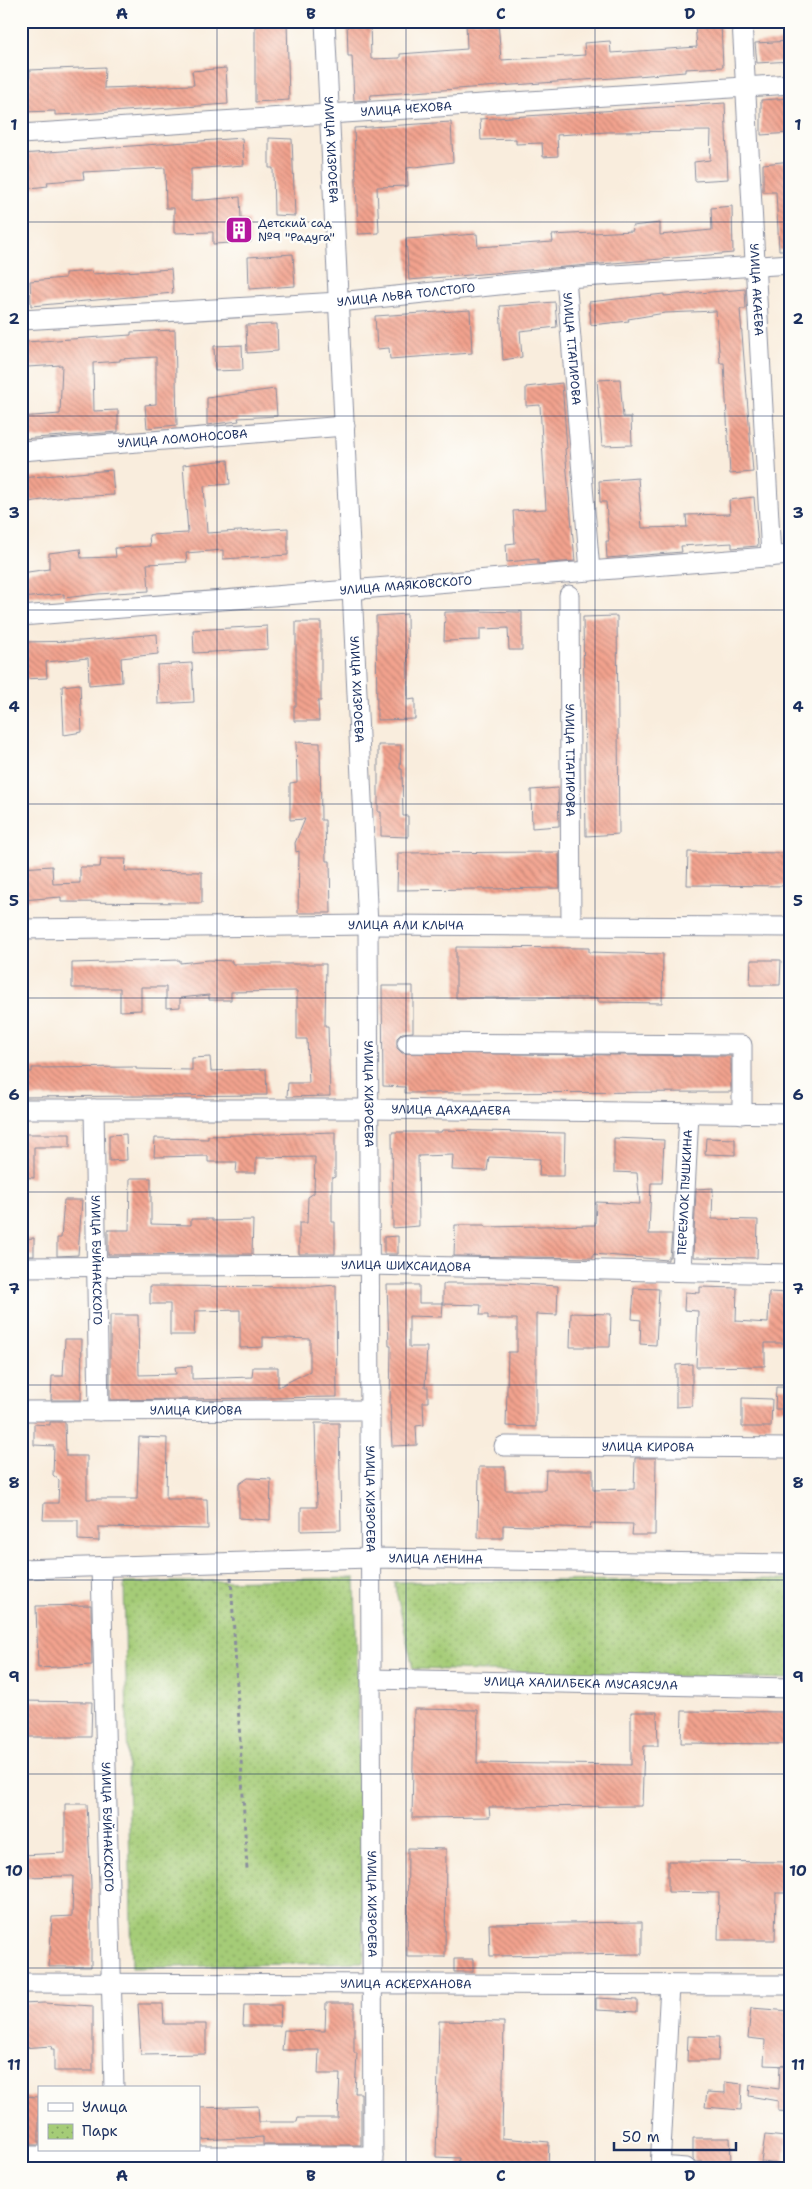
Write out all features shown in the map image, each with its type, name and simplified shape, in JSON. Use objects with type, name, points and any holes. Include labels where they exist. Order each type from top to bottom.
[{"type":"street","name":"УЛИЦА ХИЗРОЕВА","points":[[325,21],[368,925],[373,2162]]},
{"type":"street","name":"УЛИЦА АКАЕВА","points":[[742,21],[771,557]]},
{"type":"street","name":"УЛИЦА ЧЕХОВА","points":[[21,134],[330,112],[791,84]]},
{"type":"street","name":"УЛИЦА ЛЬВА ТОЛСТОГО","points":[[21,320],[339,302],[566,278],[791,264]]},
{"type":"street","name":"УЛИЦА Т.ТАГИРОВА","points":[[566,278],[590,571]]},
{"type":"street","name":"УЛИЦА ЛОМОНОСОВА","points":[[21,451],[345,426]]},
{"type":"street","name":"УЛИЦА МАЯКОВСКОГО","points":[[21,616],[791,555]]},
{"type":"street","name":"УЛИЦА Т.ТАГИРОВА","points":[[569,594],[571,925]]},
{"type":"street","name":"УЛИЦА АЛИ КЛЫЧА","points":[[21,929],[368,925],[791,927]]},
{"type":"street","points":[[407,1044],[742,1045],[742,1114]]},
{"type":"street","name":"УЛИЦА ДАХАДАЕВА","points":[[21,1109],[369,1109],[791,1114]]},
{"type":"street","name":"УЛИЦА БУЙНАКСКОГО","points":[[94,1109],[99,1411]]},
{"type":"street","name":"ПЕРЕУЛОК ПУШКИНА","points":[[682,1271],[689,1113]]},
{"type":"street","name":"УЛИЦА ШИХСАИДОВА","points":[[21,1268],[369,1265],[791,1274]]},
{"type":"street","name":"УЛИЦА КИРОВА","points":[[21,1411],[370,1410]]},
{"type":"street","name":"УЛИЦА КИРОВА","points":[[504,1446],[791,1448]]},
{"type":"street","name":"УЛИЦА ЛЕНИНА","points":[[21,1569],[370,1558],[791,1564]]},
{"type":"street","name":"УЛИЦА БУЙНАКСКОГО","points":[[102,1566],[114,2086]]},
{"type":"street","name":"УЛИЦА ХАЛИЛБЕКА МУСАЯСУЛА","points":[[371,1679],[791,1688]]},
{"type":"street","name":"УЛИЦА АСКЕРХАНОВА","points":[[21,1983],[791,1985]]},
{"type":"street","points":[[670,1985],[660,2167],[686,2168]]},
{"type":"street","points":[[21,2156],[373,2162]]},
{"type":"path","points":[[230,1563],[247,1869]]},
{"type":"green space","points":[[355,1578],[364,1962],[132,1968],[124,1583]]},
{"type":"green space","points":[[791,1579],[791,1679],[413,1669],[394,1582]]},
{"type":"building","points":[[258,21],[287,21],[289,100],[255,102],[255,26],[258,26]]},
{"type":"building","points":[[347,21],[370,21],[371,59],[400,58],[400,54],[467,49],[466,22],[498,21],[501,60],[585,55],[584,43],[610,41],[611,53],[697,47],[695,25],[721,23],[723,67],[685,69],[685,72],[613,78],[371,95],[370,100],[354,101],[352,56],[348,56]]},
{"type":"building","points":[[791,41],[791,61],[757,63],[755,43]]},
{"type":"building","points":[[105,67],[104,88],[194,85],[192,71],[226,68],[228,104],[82,114],[55,115],[55,111],[21,112],[21,94],[29,93],[30,70]]},
{"type":"building","points":[[791,98],[791,133],[761,135],[761,100]]},
{"type":"building","points":[[725,103],[728,179],[695,181],[694,162],[710,160],[711,131],[607,132],[557,135],[558,156],[543,157],[542,143],[516,144],[516,139],[481,140],[480,119]]},
{"type":"building","points":[[451,122],[453,162],[407,168],[408,186],[377,187],[379,233],[358,234],[354,128]]},
{"type":"building","points":[[242,138],[244,165],[191,169],[191,201],[240,197],[241,219],[249,219],[251,242],[213,244],[213,232],[174,233],[174,208],[166,208],[165,168],[83,172],[84,179],[47,182],[48,186],[21,189],[21,154]]},
{"type":"building","points":[[269,138],[292,139],[295,216],[274,215],[273,168],[269,168]]},
{"type":"building","points":[[791,161],[791,250],[779,250],[776,192],[763,192],[763,164]]},
{"type":"building","points":[[732,206],[733,253],[409,280],[406,239],[477,234],[478,247],[553,242],[552,235],[633,231],[632,226],[660,223],[660,235],[712,230],[711,208]]},
{"type":"building","points":[[293,254],[295,286],[249,289],[248,257]]},
{"type":"building","points":[[171,269],[173,293],[31,306],[30,281],[65,278],[65,273],[92,271],[92,274]]},
{"type":"building","points":[[745,289],[746,309],[740,309],[753,472],[730,474],[724,363],[720,363],[716,311],[665,313],[628,319],[629,321],[591,325],[589,302],[664,294],[664,296]]},
{"type":"building","points":[[555,302],[557,327],[520,331],[522,357],[503,360],[500,306]]},
{"type":"building","points":[[470,310],[472,353],[390,359],[389,348],[377,349],[375,316]]},
{"type":"building","points":[[277,324],[278,351],[247,353],[246,325]]},
{"type":"building","points":[[175,330],[177,425],[147,428],[145,405],[156,404],[156,357],[120,359],[120,361],[93,363],[94,411],[118,410],[118,432],[21,439],[21,417],[60,414],[62,365],[27,367],[26,342],[131,335],[131,332]]},
{"type":"building","points":[[242,345],[243,370],[215,371],[214,346]]},
{"type":"building","points":[[620,379],[623,417],[631,417],[632,445],[602,446],[597,380]]},
{"type":"building","points":[[562,383],[567,448],[565,449],[575,561],[538,564],[538,559],[507,562],[506,544],[515,543],[513,511],[546,509],[540,405],[526,406],[526,387]]},
{"type":"building","points":[[275,389],[277,416],[238,418],[239,421],[207,425],[207,398]]},
{"type":"building","points":[[228,460],[230,484],[204,486],[207,533],[288,528],[288,555],[223,559],[223,550],[186,553],[187,562],[147,564],[149,591],[64,598],[64,594],[21,598],[21,573],[49,569],[49,553],[80,549],[81,558],[116,557],[115,548],[150,546],[149,535],[188,533],[183,465]]},
{"type":"building","points":[[112,470],[114,495],[64,497],[21,503],[21,478]]},
{"type":"building","points":[[638,478],[642,528],[687,527],[686,515],[730,514],[729,500],[754,497],[758,546],[732,548],[732,543],[681,546],[682,552],[607,558],[606,541],[609,541],[606,502],[600,502],[599,481]]},
{"type":"building","points":[[445,612],[522,612],[522,650],[509,650],[508,628],[480,629],[480,640],[444,641]]},
{"type":"building","points":[[407,614],[408,700],[415,699],[415,719],[377,720],[376,616]]},
{"type":"building","points":[[617,616],[619,834],[586,836],[583,617]]},
{"type":"building","points":[[296,622],[321,622],[321,701],[318,701],[319,721],[294,721],[294,706],[296,706]]},
{"type":"building","points":[[267,626],[268,649],[194,653],[193,630]]},
{"type":"building","points":[[157,634],[158,654],[121,658],[122,682],[89,685],[88,658],[46,662],[47,678],[21,679],[21,642],[82,641]]},
{"type":"building","points":[[192,663],[194,702],[158,704],[157,665]]},
{"type":"building","points":[[80,684],[82,732],[64,735],[62,686]]},
{"type":"building","points":[[296,742],[320,743],[321,820],[325,820],[326,861],[330,861],[331,913],[298,913],[299,851],[296,852],[295,843],[305,819],[290,820],[290,783],[297,782]]},
{"type":"building","points":[[378,745],[401,745],[400,769],[402,769],[403,816],[408,816],[408,837],[381,836],[381,812],[378,812]]},
{"type":"building","points":[[558,788],[559,826],[532,828],[531,790]]},
{"type":"building","points":[[559,852],[560,888],[397,890],[398,853]]},
{"type":"building","points":[[688,852],[791,853],[791,886],[687,885]]},
{"type":"building","points":[[101,859],[126,859],[125,871],[202,872],[202,903],[61,902],[61,897],[21,900],[21,868],[52,866],[53,884],[80,883],[80,867],[100,867]]},
{"type":"building","points":[[456,947],[589,948],[589,952],[663,954],[662,1003],[598,1002],[598,998],[456,998]]},
{"type":"building","points":[[180,960],[180,963],[209,960],[232,961],[232,964],[326,964],[325,1026],[328,1026],[330,1096],[287,1097],[288,1083],[309,1083],[307,1039],[297,1039],[297,991],[231,992],[231,1000],[209,1000],[209,995],[180,998],[180,1007],[166,1008],[166,987],[141,987],[141,1010],[120,1011],[120,988],[72,988],[72,963]]},
{"type":"building","points":[[751,960],[781,960],[780,985],[750,985]]},
{"type":"building","points":[[382,986],[413,986],[413,1032],[402,1033],[397,1038],[397,1048],[402,1053],[731,1056],[731,1092],[405,1093],[405,1087],[383,1086]]},
{"type":"building","points":[[210,1057],[211,1071],[266,1069],[267,1095],[21,1097],[21,1072],[32,1072],[32,1068],[136,1067],[136,1069],[192,1070],[192,1058]]},
{"type":"building","points":[[442,1130],[565,1133],[564,1176],[539,1176],[540,1159],[489,1157],[487,1171],[452,1170],[453,1155],[418,1156],[419,1226],[393,1228],[392,1132],[441,1132]]},
{"type":"building","points":[[335,1132],[332,1222],[335,1222],[335,1254],[299,1254],[299,1223],[307,1223],[308,1197],[314,1193],[315,1157],[256,1158],[256,1173],[236,1173],[237,1162],[208,1162],[208,1156],[154,1157],[155,1138],[208,1139],[208,1136]]},
{"type":"building","points":[[21,1134],[70,1134],[70,1147],[34,1147],[34,1178],[21,1177]]},
{"type":"building","points":[[126,1134],[127,1160],[109,1161],[109,1135]]},
{"type":"building","points":[[614,1138],[664,1140],[662,1183],[651,1183],[649,1234],[672,1234],[670,1257],[668,1257],[668,1260],[593,1254],[593,1258],[454,1256],[455,1225],[485,1225],[485,1227],[595,1225],[596,1202],[640,1204],[637,1173],[614,1172]]},
{"type":"building","points":[[706,1138],[735,1139],[735,1155],[705,1154]]},
{"type":"building","points":[[130,1178],[151,1178],[151,1224],[191,1225],[191,1219],[212,1219],[212,1221],[253,1220],[252,1254],[108,1255],[108,1230],[129,1230]]},
{"type":"building","points":[[713,1188],[712,1219],[758,1220],[757,1258],[693,1257],[696,1189]]},
{"type":"building","points":[[64,1200],[82,1200],[78,1255],[57,1256],[57,1238],[61,1238]]},
{"type":"building","points":[[398,1236],[398,1254],[384,1254],[384,1237]]},
{"type":"building","points":[[34,1238],[34,1256],[21,1256],[21,1239]]},
{"type":"building","points":[[446,1283],[558,1286],[557,1315],[536,1314],[536,1427],[506,1426],[508,1352],[517,1352],[517,1319],[488,1319],[488,1315],[480,1315],[481,1305],[443,1304],[443,1285]]},
{"type":"building","points":[[336,1285],[337,1397],[110,1400],[110,1315],[138,1315],[139,1375],[176,1374],[175,1367],[192,1366],[192,1379],[252,1377],[253,1367],[278,1367],[278,1387],[310,1371],[310,1339],[263,1337],[263,1347],[240,1348],[240,1310],[195,1311],[194,1335],[170,1335],[170,1304],[150,1304],[150,1286],[312,1287]]},
{"type":"building","points":[[387,1285],[419,1285],[419,1303],[443,1303],[442,1317],[409,1316],[409,1347],[427,1347],[425,1387],[428,1387],[428,1402],[423,1402],[424,1425],[416,1426],[417,1445],[392,1446],[390,1402],[391,1346],[389,1346]]},
{"type":"building","points":[[700,1287],[737,1288],[736,1321],[768,1323],[769,1292],[791,1293],[791,1343],[765,1343],[765,1366],[696,1367],[698,1311],[684,1310],[685,1292],[700,1293]]},
{"type":"building","points":[[634,1288],[659,1289],[656,1345],[640,1344],[641,1320],[632,1319]]},
{"type":"building","points":[[571,1313],[611,1314],[610,1347],[570,1347]]},
{"type":"building","points":[[65,1339],[82,1339],[81,1400],[51,1400],[52,1376],[63,1376]]},
{"type":"building","points":[[692,1364],[692,1406],[676,1407],[676,1365]]},
{"type":"building","points":[[776,1387],[791,1387],[791,1409],[775,1409]]},
{"type":"building","points":[[742,1398],[772,1399],[771,1427],[742,1427]]},
{"type":"building","points":[[50,1422],[65,1422],[66,1456],[87,1456],[87,1499],[137,1499],[139,1437],[167,1438],[166,1499],[207,1499],[208,1529],[99,1527],[99,1541],[78,1540],[78,1520],[43,1520],[44,1503],[58,1503],[59,1480],[53,1475],[54,1446],[34,1445],[34,1424],[50,1425]]},
{"type":"building","points":[[315,1423],[339,1423],[341,1530],[301,1531],[301,1507],[317,1507]]},
{"type":"building","points":[[635,1458],[656,1458],[655,1535],[632,1535],[633,1524],[591,1523],[590,1528],[503,1525],[503,1538],[478,1538],[479,1467],[505,1467],[505,1490],[545,1490],[546,1470],[593,1470],[593,1490],[634,1489]]},
{"type":"building","points":[[248,1478],[271,1479],[270,1520],[239,1518],[239,1484]]},
{"type":"building","points":[[91,1605],[92,1665],[38,1668],[36,1606]]},
{"type":"building","points":[[21,1701],[92,1702],[91,1737],[21,1737]]},
{"type":"building","points":[[414,1709],[478,1710],[477,1763],[631,1765],[631,1712],[657,1712],[658,1746],[644,1746],[642,1806],[489,1807],[490,1817],[412,1818]]},
{"type":"building","points":[[682,1711],[791,1712],[791,1744],[681,1743]]},
{"type":"building","points":[[65,1804],[87,1804],[91,1884],[91,1967],[49,1967],[52,1917],[72,1916],[73,1876],[21,1877],[21,1855],[65,1853]]},
{"type":"building","points":[[408,1848],[446,1849],[445,1957],[407,1957]]},
{"type":"building","points":[[668,1861],[791,1862],[791,1893],[776,1893],[775,1940],[718,1940],[719,1893],[668,1892]]},
{"type":"building","points":[[642,1922],[642,1954],[490,1956],[489,1924]]},
{"type":"building","points":[[454,1959],[473,1959],[473,1972],[454,1972]]},
{"type":"building","points":[[596,1998],[637,2000],[637,2012],[596,2010]]},
{"type":"building","points":[[44,2003],[93,2006],[93,2071],[54,2071],[54,2049],[51,2049],[52,2046],[21,2048],[21,2004]]},
{"type":"building","points":[[326,2003],[354,2003],[354,2053],[357,2053],[355,2093],[361,2093],[361,2145],[263,2145],[263,2137],[200,2140],[200,2108],[258,2106],[259,2122],[297,2122],[298,2118],[338,2118],[340,2074],[318,2074],[319,2050],[282,2050],[284,2030],[325,2031]]},
{"type":"building","points":[[138,2004],[163,2004],[164,2024],[206,2024],[206,2054],[141,2055]]},
{"type":"building","points":[[244,2005],[281,2005],[280,2026],[243,2026]]},
{"type":"building","points":[[751,2008],[791,2011],[791,2112],[778,2111],[778,2101],[749,2096],[750,2085],[779,2089],[780,2066],[789,2066],[764,2065],[765,2040],[748,2038]]},
{"type":"building","points":[[439,2021],[504,2022],[502,2138],[549,2142],[548,2168],[458,2168],[459,2158],[436,2157]]},
{"type":"building","points":[[688,2036],[719,2037],[718,2061],[687,2061]]},
{"type":"building","points":[[725,2082],[742,2084],[741,2110],[705,2107],[707,2092],[725,2093]]},
{"type":"building","points":[[22,2096],[38,2097],[38,2145],[23,2145]]},
{"type":"building","points":[[765,2135],[786,2137],[783,2164],[761,2162]]},
{"type":"building","points":[[693,2138],[730,2138],[731,2162],[695,2162],[693,2159]]},
{"type":"place","name":"Детский сад №9 \"Радуга\"","points":[[239,230]]}]
